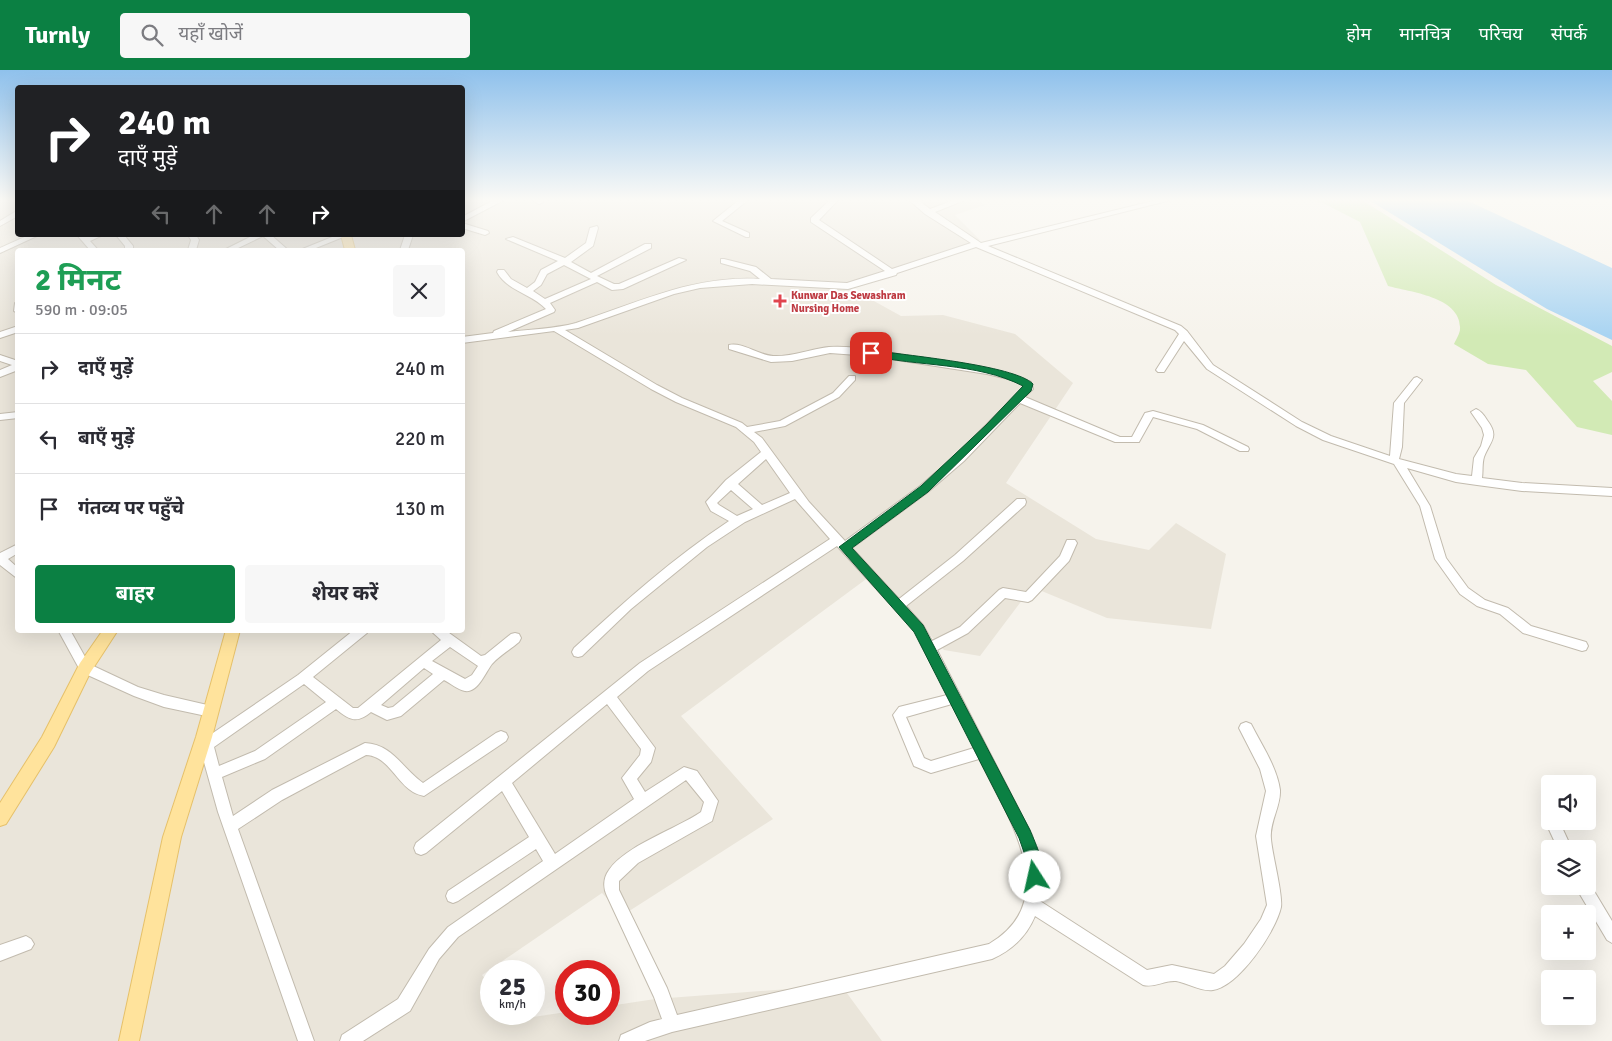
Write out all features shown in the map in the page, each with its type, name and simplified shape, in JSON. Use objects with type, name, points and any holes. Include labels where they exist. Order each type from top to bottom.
[{"type":"main road","points":[[0,818],[48,742],[85,668],[109,633]]},
{"type":"main road","points":[[129,1041],[172,837],[205,741],[211,711],[232,633]]},
{"type":"street","points":[[0,251],[12,245]]},
{"type":"street","points":[[526,245],[565,261],[566,264],[617,288],[682,260]]},
{"type":"street","points":[[528,291],[538,283],[544,272],[588,245]]},
{"type":"street","points":[[852,245],[893,273]]},
{"type":"street","points":[[465,340],[558,329],[593,321],[686,288],[718,283],[769,282],[838,287],[856,284],[893,273],[940,255],[977,245]]},
{"type":"street","points":[[979,245],[1168,322],[1184,333],[1210,367],[1299,424],[1327,438],[1396,461],[1456,478],[1522,487],[1612,492]]},
{"type":"street","points":[[544,303],[648,246]]},
{"type":"street","points":[[724,261],[754,269],[769,282]]},
{"type":"street","points":[[489,337],[515,324],[549,312],[551,309],[528,291],[505,279],[501,272]]},
{"type":"street","points":[[558,329],[654,387],[747,430],[767,452],[797,494],[919,628],[1021,827],[1033,858],[1035,877],[1032,905],[1018,935],[1006,945],[992,951],[672,1024],[627,1041]]},
{"type":"street","points":[[0,335],[15,330]]},
{"type":"street","points":[[1161,370],[1184,333]]},
{"type":"street","points":[[420,848],[608,695],[652,662],[841,544],[924,489],[960,458],[1028,389],[1028,384],[1015,378],[987,371],[844,350],[771,359],[732,347]]},
{"type":"street","points":[[0,358],[15,364]]},
{"type":"street","points":[[0,374],[15,366]]},
{"type":"street","points":[[747,430],[782,424],[836,395],[852,378]]},
{"type":"street","points":[[1417,380],[1399,403],[1396,461],[1425,506],[1441,559],[1464,591],[1481,603],[1504,611],[1527,630],[1582,646]]},
{"type":"street","points":[[1018,398],[1119,440],[1135,440],[1148,415],[1153,414],[1200,427],[1244,450]]},
{"type":"street","points":[[1476,412],[1484,422],[1489,435],[1486,446],[1479,458],[1477,481]]},
{"type":"street","points":[[0,417],[15,415]]},
{"type":"street","points":[[737,521],[712,504],[713,499],[767,452]]},
{"type":"street","points":[[730,484],[761,510]]},
{"type":"street","points":[[578,652],[650,586],[703,544],[737,521],[797,494]]},
{"type":"street","points":[[899,605],[959,558],[1021,502]]},
{"type":"street","points":[[930,648],[964,630],[1003,594],[1028,597],[1064,558],[1071,543]]},
{"type":"street","points":[[15,550],[0,558],[15,572]]},
{"type":"street","points":[[66,633],[85,668],[141,694],[211,711]]},
{"type":"street","points":[[306,1041],[230,826],[205,741],[304,677],[359,633]]},
{"type":"street","points":[[440,633],[474,659],[488,660]]},
{"type":"street","points":[[423,662],[466,686],[476,679],[488,660],[515,638]]},
{"type":"street","points":[[304,677],[355,715],[371,706],[449,640]]},
{"type":"street","points":[[371,706],[387,714],[396,712],[442,674]]},
{"type":"street","points":[[608,695],[648,748],[646,758],[628,778],[643,802]]},
{"type":"street","points":[[955,698],[904,711],[899,715],[919,762],[931,767],[982,752]]},
{"type":"street","points":[[214,774],[260,755],[336,702]]},
{"type":"street","points":[[1032,905],[1143,977],[1153,979],[1171,972],[1207,982],[1222,979],[1264,931],[1272,914],[1274,904],[1264,836],[1273,791],[1266,768],[1246,728]]},
{"type":"street","points":[[230,826],[277,794],[365,749],[377,750],[397,767],[416,788],[424,790],[501,737]]},
{"type":"street","points":[[348,1041],[404,1005],[434,954],[453,932],[684,773],[692,776],[711,801],[707,816],[643,852],[617,872],[611,883],[612,891],[661,994],[672,1024]]},
{"type":"street","points":[[504,780],[552,864]]},
{"type":"street","points":[[454,896],[538,839]]},
{"type":"street","points":[[1588,895],[1612,935]]},
{"type":"street","points":[[0,953],[26,944]]},
{"type":"shaded area","points":[[0,245],[964,245],[845,285],[901,316],[943,315],[1015,334],[1073,383],[1006,483],[1096,539],[1149,550],[1176,523],[1226,554],[1211,629],[1107,618],[1032,587],[980,656],[944,650],[873,574],[681,716],[773,819],[623,915],[602,893],[504,960],[480,960],[480,1025],[545,1025],[545,1015],[555,1014],[555,1025],[620,1025],[620,1004],[655,999],[841,985],[882,1041],[0,1041]]},
{"type":"green space","points":[[1370,245],[1433,245],[1496,285],[1612,346],[1612,372],[1593,381],[1612,401],[1612,435],[1577,427],[1526,370],[1488,364],[1454,344],[1460,329],[1458,318],[1453,310],[1444,303],[1421,294],[1388,286]]},
{"type":"water","points":[[1443,245],[1563,245],[1612,268],[1612,340],[1547,309]]},
{"type":"place","name":"Kunwar Das Sewashram Nursing Home","points":[[780,301]]},
{"type":"route","points":[[871,353],[1003,374],[1025,382],[1029,386],[960,458],[924,489],[845,547],[919,628],[1025,835],[1033,858],[1035,877]]}]
